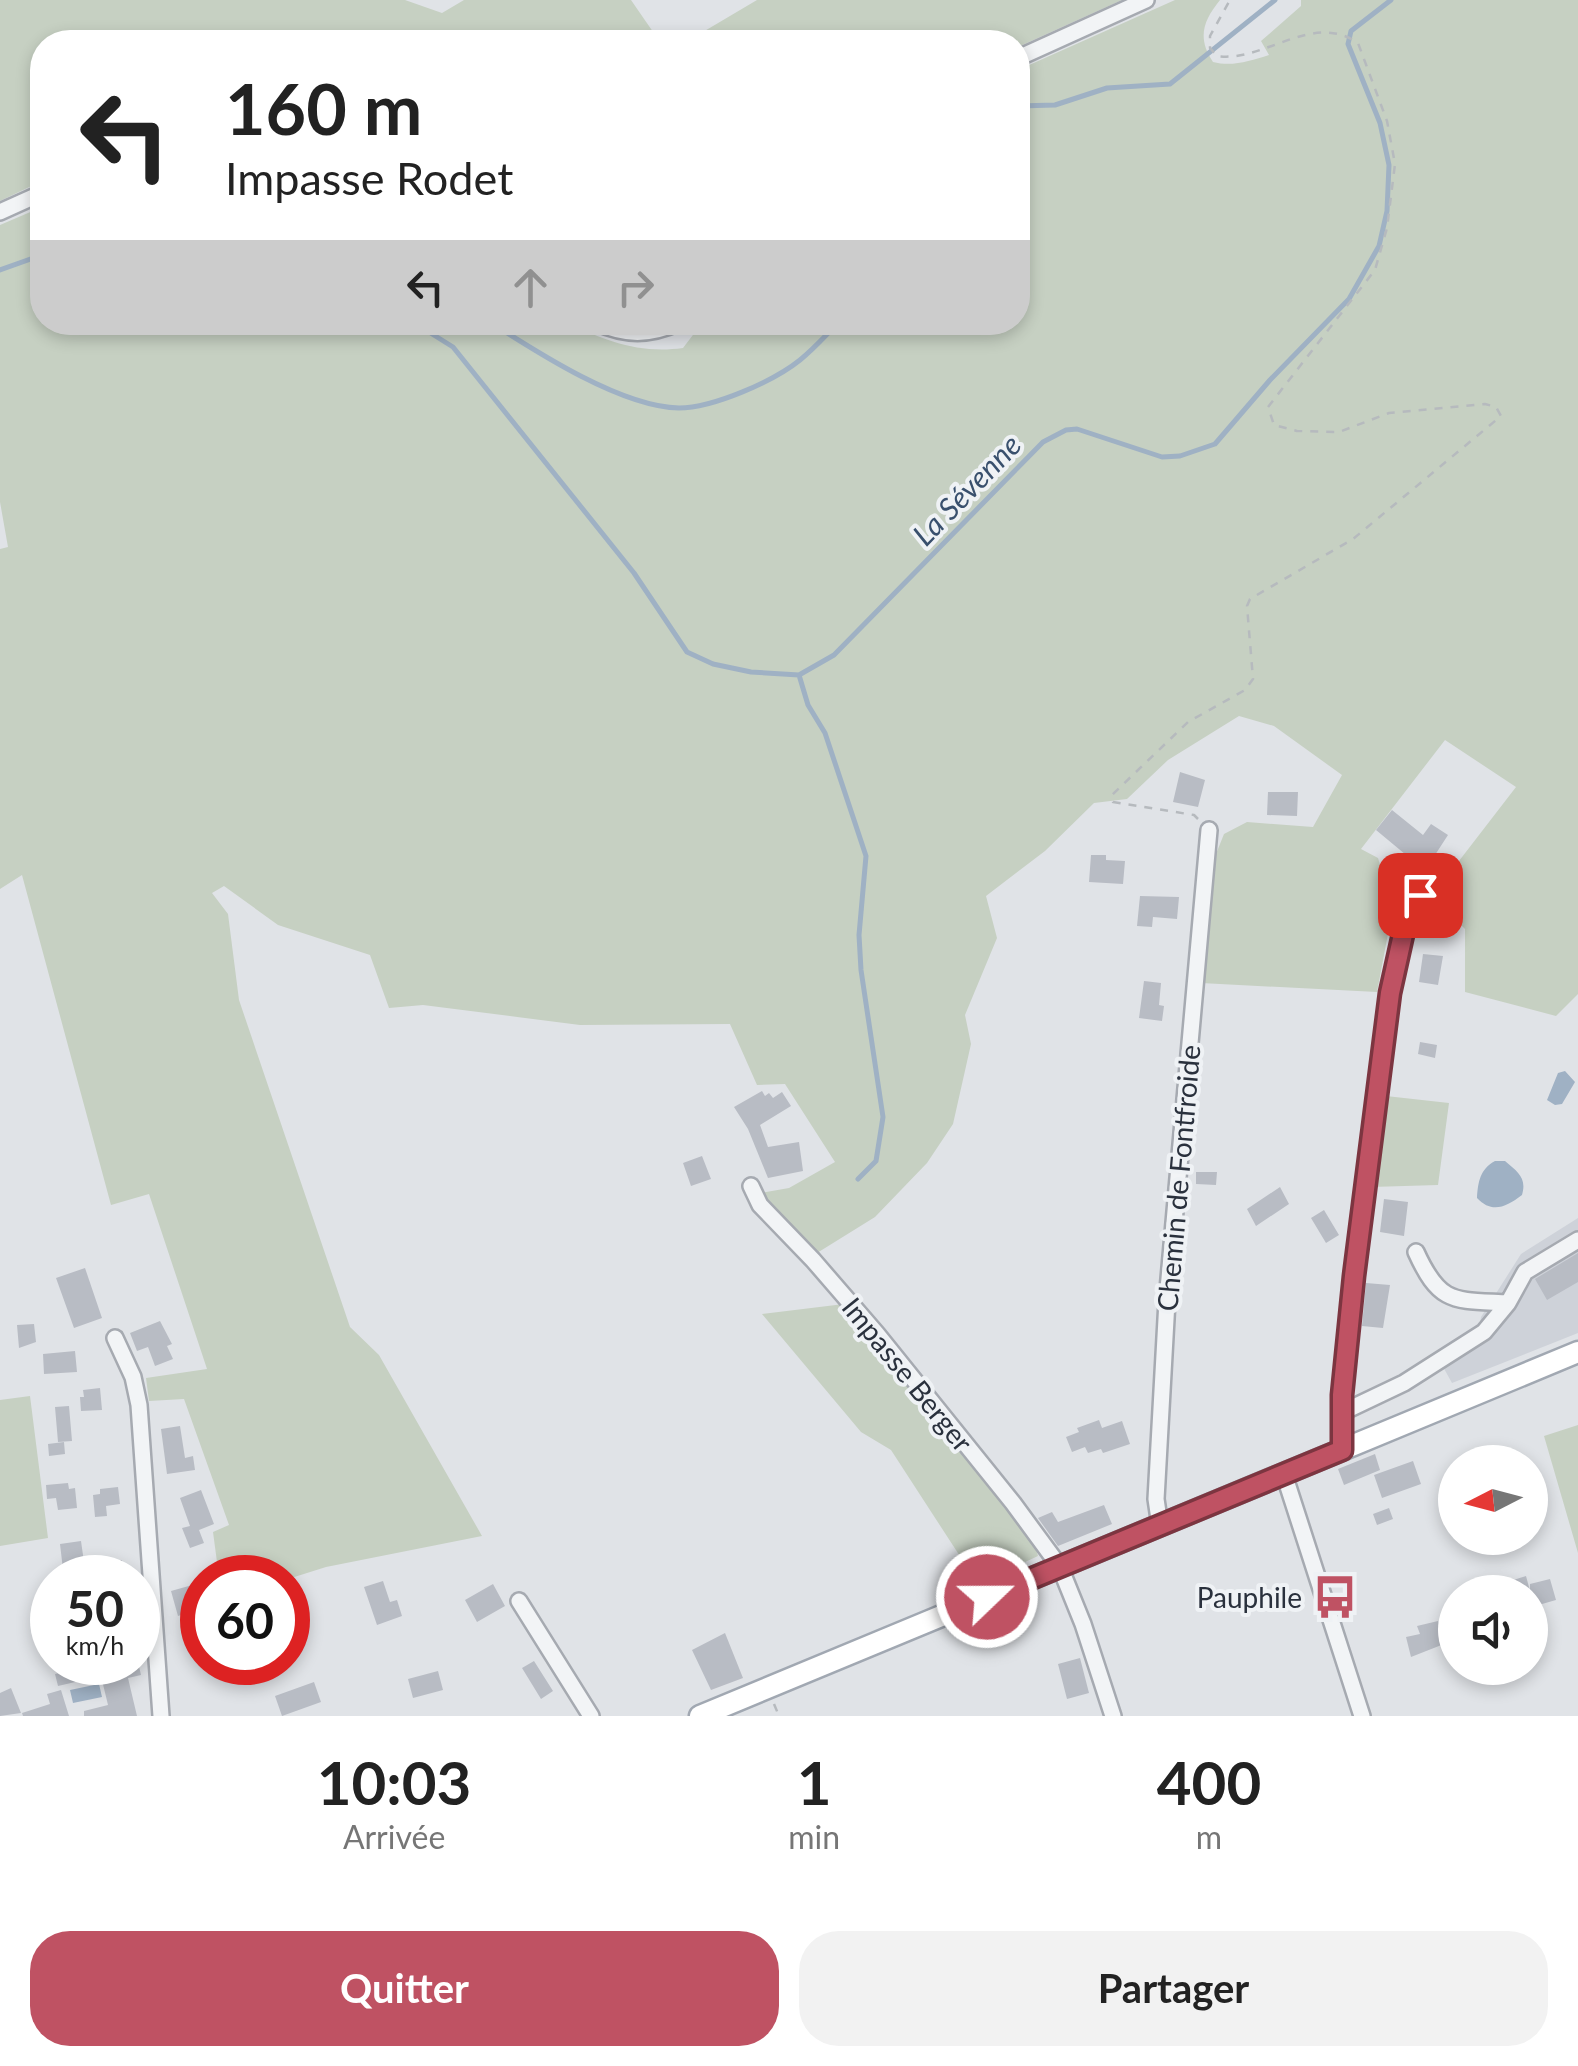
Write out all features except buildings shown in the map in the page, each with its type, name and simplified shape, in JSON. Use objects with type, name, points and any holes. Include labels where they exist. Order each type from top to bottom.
[{"type":"main road","points":[[700,1716],[1578,1352]]},
{"type":"street","points":[[1030,53],[1146,0]]},
{"type":"street","points":[[0,212],[30,198]]},
{"type":"street","name":"Chemin de Fontfroide","points":[[1160,1526],[1156,1499],[1166,1317],[1209,830]]},
{"type":"street","points":[[1342,1450],[1341,1413],[1354,1276],[1390,993],[1406,921],[1420,895]]},
{"type":"street","name":"Impasse Berger","points":[[751,1186],[760,1205],[814,1260],[877,1334],[1014,1503],[1060,1567],[1113,1716]]},
{"type":"street","points":[[1341,1413],[1382,1395],[1484,1332],[1526,1272],[1578,1240]]},
{"type":"street","points":[[1416,1252],[1429,1280],[1445,1294],[1465,1300],[1508,1302]]},
{"type":"street","points":[[114,1338],[133,1377],[139,1405],[162,1716]]},
{"type":"street","points":[[1284,1474],[1362,1716]]},
{"type":"street","points":[[520,1601],[591,1716]]},
{"type":"path","points":[[1209,830],[1194,815],[1113,802],[1112,795],[1188,722],[1244,690],[1253,680],[1247,606],[1250,599],[1353,538],[1501,416],[1496,407],[1485,404],[1388,413],[1339,432],[1297,431],[1274,425],[1268,407],[1374,270],[1387,228],[1394,164],[1387,121],[1358,43],[1328,33],[1295,36],[1258,52],[1217,56],[1210,48],[1210,36],[1230,0]]},
{"type":"shaded area","points":[[1578,1218],[1578,1333],[1452,1383],[1437,1356],[1479,1329],[1481,1317],[1521,1254]]},
{"type":"green space","points":[[0,0],[405,0],[442,13],[464,0],[631,0],[652,30],[30,30],[30,187],[0,201]]},
{"type":"green space","points":[[757,0],[1122,0],[1030,42],[1030,30],[706,30]]},
{"type":"green space","points":[[1175,0],[1220,0],[1209,15],[1204,37],[1213,62],[1227,64],[1269,55],[1261,41],[1301,6],[1301,0],[1578,0],[1578,994],[1556,1016],[1465,992],[1465,929],[1432,896],[1516,787],[1445,740],[1361,849],[1378,858],[1393,907],[1377,992],[1201,983],[1214,859],[1224,834],[1247,822],[1313,827],[1342,775],[1274,726],[1239,716],[1168,760],[1127,799],[1094,803],[1045,851],[986,896],[997,938],[965,1015],[971,1044],[953,1124],[927,1163],[875,1217],[817,1253],[772,1210],[761,1193],[789,1188],[835,1162],[785,1084],[757,1085],[730,1024],[580,1025],[423,1005],[389,1008],[370,955],[278,925],[224,886],[212,893],[228,914],[239,1000],[350,1327],[379,1355],[482,1536],[310,1572],[310,1555],[216,1555],[213,1532],[229,1525],[184,1399],[149,1401],[146,1378],[207,1369],[149,1194],[111,1205],[22,875],[0,889],[0,549],[8,547],[0,502],[0,225],[30,212],[30,335],[595,335],[623,344],[667,349],[683,348],[693,335],[1030,335],[1030,65]]},
{"type":"green space","points":[[1386,1096],[1449,1103],[1438,1185],[1371,1187]]},
{"type":"green space","points":[[844,1304],[1004,1502],[1035,1545],[1038,1556],[978,1584],[891,1450],[861,1432],[762,1314]]},
{"type":"green space","points":[[30,1396],[48,1538],[0,1546],[0,1400]]},
{"type":"green space","points":[[1578,1425],[1578,1553],[1548,1445],[1544,1436]]},
{"type":"water","points":[[1565,1071],[1575,1082],[1562,1104],[1555,1105],[1547,1100],[1558,1073]]},
{"type":"water","points":[[1495,1161],[1505,1161],[1517,1172],[1523,1189],[1522,1195],[1499,1207],[1488,1206],[1477,1198],[1481,1177]]},
{"type":"water","points":[[99,1685],[102,1697],[73,1703],[70,1690]]},
{"type":"waterway","points":[[1030,106],[1055,105],[1107,88],[1170,84],[1275,0]]},
{"type":"waterway","name":"La Sévenne","points":[[434,335],[453,347],[634,573],[687,652],[713,664],[751,672],[799,675],[834,655],[1043,442],[1077,429],[1162,457],[1180,456],[1215,444],[1270,380],[1349,299],[1379,246],[1387,211],[1389,165],[1380,123],[1348,44],[1351,31],[1391,0]]},
{"type":"waterway","name":"La Sévenne","points":[[0,270],[30,259]]},
{"type":"waterway","points":[[511,335],[607,389],[679,408],[725,398],[775,376],[805,356],[826,335]]},
{"type":"waterway","points":[[799,675],[808,705],[825,733],[866,856],[859,935],[861,970],[883,1117],[876,1161],[858,1179]]},
{"type":"place","name":"Pauphile","points":[[1335,1597]]},
{"type":"route","points":[[987,1597],[1342,1450],[1342,1395],[1354,1276],[1390,993],[1406,921],[1420,895]]}]
